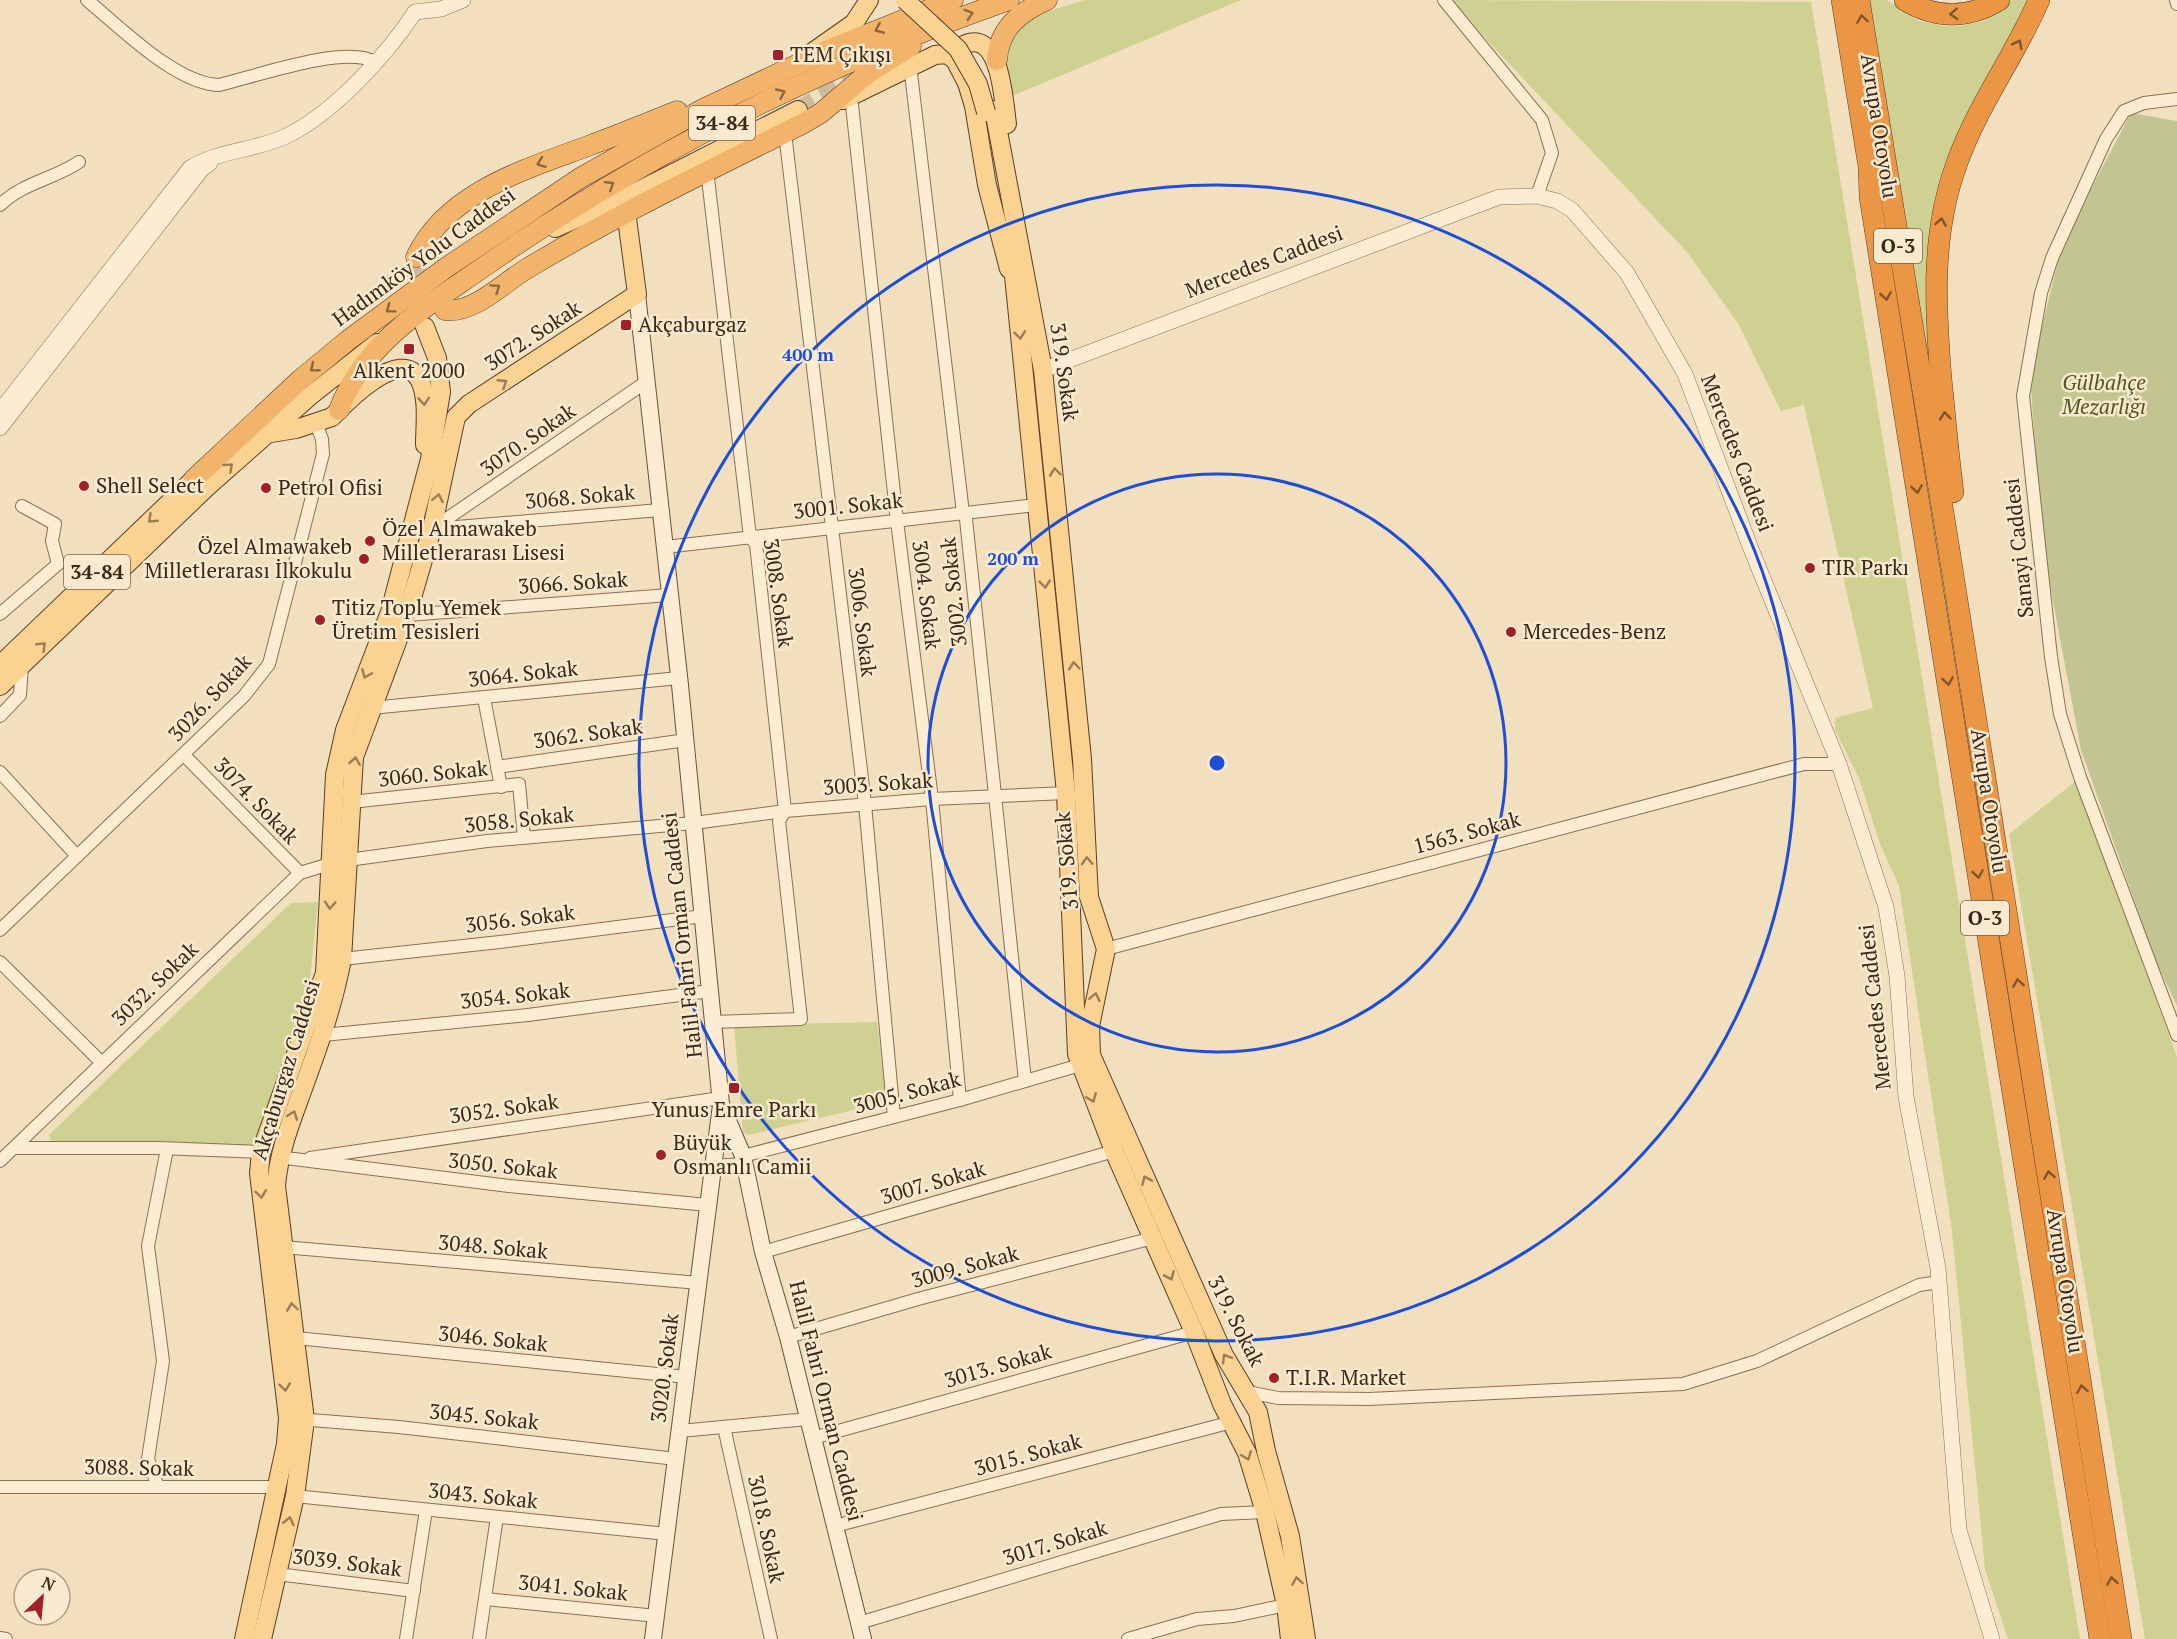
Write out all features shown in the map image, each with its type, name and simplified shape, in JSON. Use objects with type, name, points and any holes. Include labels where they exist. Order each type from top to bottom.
[{"type":"highway","name":"Hadımköy Yolu Caddesi","points":[[194,479],[301,379],[447,267],[580,178],[680,121],[799,64],[953,0]]},
{"type":"highway","name":"Hadımköy Yolu Caddesi","points":[[440,305],[525,238],[680,144],[799,84],[929,29],[1009,0]]},
{"type":"highway","points":[[997,60],[998,46],[1007,27],[1028,10],[1047,0]]},
{"type":"highway","points":[[1827,0],[1856,144],[1870,197]]},
{"type":"highway","name":"Avrupa Otoyolu","points":[[1842,0],[1869,167],[1870,197],[2100,1639]]},
{"type":"highway","name":"Avrupa Otoyolu","points":[[1859,0],[1964,642],[2121,1639]]},
{"type":"highway","points":[[1905,0],[1920,8],[1946,15],[1974,12],[1999,0]]},
{"type":"highway","points":[[1964,642],[1966,608],[1951,479],[1936,306],[1938,239],[1943,209],[1957,161],[2038,0]]},
{"type":"highway","points":[[440,305],[463,310],[511,278],[626,211],[821,113],[868,73],[915,44],[929,29]]},
{"type":"highway","points":[[416,257],[423,242],[465,201],[502,180],[677,111],[709,100],[735,95]]},
{"type":"highway","name":"34-84","points":[[390,333],[440,305]]},
{"type":"highway","points":[[339,410],[361,367],[390,333]]},
{"type":"main road","points":[[799,64],[813,50],[854,23],[869,0]]},
{"type":"main road","points":[[905,0],[958,49],[990,111]]},
{"type":"main road","points":[[917,0],[966,46],[984,77],[990,111]]},
{"type":"main road","points":[[955,60],[962,46],[971,42],[980,44],[997,60],[1026,242],[1025,271]]},
{"type":"main road","points":[[821,113],[910,65],[935,55],[947,54],[955,60],[974,106],[987,185],[1015,292]]},
{"type":"main road","points":[[525,238],[556,228],[638,191],[798,110]]},
{"type":"main road","name":"319. Sokak","points":[[990,111],[1025,271],[1043,370],[1082,759],[1089,897],[1104,946],[1090,1026],[1091,1055],[1224,1355],[1259,1414],[1266,1451],[1290,1536],[1306,1639]]},
{"type":"main road","name":"319. Sokak","points":[[990,111],[1011,252],[1066,793],[1077,1054],[1114,1151],[1194,1332],[1222,1404],[1246,1453],[1265,1512],[1286,1605],[1290,1639]]},
{"type":"main road","name":"Halil Fahri Orman Caddesi","points":[[626,211],[686,740],[721,1101],[743,1160],[764,1252],[788,1337],[861,1631]]},
{"type":"main road","name":"3072. Sokak","points":[[456,417],[469,404],[637,294]]},
{"type":"main road","points":[[419,497],[430,459],[441,392],[437,358],[424,327]]},
{"type":"main road","name":"Hadımköy Yolu Caddesi","points":[[0,686],[265,434],[390,333]]},
{"type":"main road","points":[[265,434],[316,424],[332,417],[388,371],[403,368],[414,372],[423,388],[425,411],[419,497]]},
{"type":"main road","name":"Akçaburgaz Caddesi","points":[[244,1639],[286,1444],[297,1419],[259,1173],[278,1156],[323,1035],[342,959],[335,775],[339,749],[432,529],[456,417]]},
{"type":"main road","name":"Hadımköy Yolu Caddesi","points":[[0,665],[194,479]]},
{"type":"main road","name":"Akçaburgaz Caddesi","points":[[262,1639],[295,1496],[296,1338],[276,1185],[278,1156],[325,973],[340,861],[351,802],[354,757],[371,708],[398,614],[419,497]]},
{"type":"main road","points":[[1072,937],[1082,929],[1104,946],[1098,966],[1090,968],[1080,965],[1073,958]]},
{"type":"main road","name":"3020. Sokak","points":[[653,1639],[721,1101]]},
{"type":"main road","points":[[1222,1404],[1230,1393],[1248,1392]]},
{"type":"main road","points":[[1232,1422],[1248,1423],[1259,1414]]},
{"type":"street","points":[[87,0],[182,74],[208,85],[219,85],[327,58],[352,55],[362,56],[374,62]]},
{"type":"street","points":[[0,411],[181,177],[197,163],[282,138],[309,124],[327,110],[399,35],[414,6],[441,9],[463,0]]},
{"type":"street","points":[[1444,0],[1542,120],[1552,153],[1537,195]]},
{"type":"street","name":"3002. Sokak","points":[[910,65],[963,513],[966,519],[997,796],[1025,1081]]},
{"type":"street","name":"3004. Sokak","points":[[851,96],[897,521],[932,799],[960,1100]]},
{"type":"street","name":"Sanayi Caddesi","points":[[2177,99],[2144,103],[2124,111],[2106,139],[2049,266],[2041,293],[2023,396],[2051,657],[2060,714],[2080,777],[2177,1035]]},
{"type":"street","name":"3006. Sokak","points":[[785,133],[830,528],[865,804],[894,1117]]},
{"type":"street","points":[[0,428],[202,169],[220,157]]},
{"type":"street","points":[[0,205],[23,187],[54,177],[79,162]]},
{"type":"street","name":"3008. Sokak","points":[[707,170],[750,537],[756,544],[785,811],[779,821],[801,1019],[713,1022]]},
{"type":"street","name":"Mercedes Caddesi","points":[[1043,370],[1478,203],[1499,197],[1537,195],[1557,201],[1572,210],[1586,224],[1627,273],[1672,349],[1684,374],[1751,549],[1839,764],[1886,907],[1897,976],[1906,1097],[1939,1282],[1959,1530],[1992,1639]]},
{"type":"street","name":"3070. Sokak","points":[[432,529],[646,382]]},
{"type":"street","name":"3026. Sokak","points":[[0,930],[244,696],[269,664],[323,454],[322,439],[316,424]]},
{"type":"street","name":"3001. Sokak","points":[[665,547],[1036,505]]},
{"type":"street","points":[[0,614],[58,564],[52,541],[55,525],[22,506]]},
{"type":"street","name":"3068. Sokak","points":[[432,529],[660,510]]},
{"type":"street","name":"3066. Sokak","points":[[398,614],[669,595]]},
{"type":"street","points":[[0,716],[20,695],[22,665]]},
{"type":"street","name":"3064. Sokak","points":[[371,708],[679,678]]},
{"type":"street","points":[[484,698],[501,787]]},
{"type":"street","name":"3062. Sokak","points":[[497,767],[686,740]]},
{"type":"street","name":"3074. Sokak","points":[[184,755],[300,873]]},
{"type":"street","name":"1563. Sokak","points":[[1104,946],[1804,764],[1839,764]]},
{"type":"street","points":[[0,772],[77,856]]},
{"type":"street","name":"3060. Sokak","points":[[351,802],[519,784],[524,838]]},
{"type":"street","name":"3003. Sokak","points":[[694,823],[785,811],[865,804],[1066,793]]},
{"type":"street","name":"3058. Sokak","points":[[340,861],[524,838],[694,823]]},
{"type":"street","name":"3032. Sokak","points":[[0,1161],[300,873],[340,861]]},
{"type":"street","name":"3056. Sokak","points":[[342,959],[703,916]]},
{"type":"street","points":[[0,962],[101,1062]]},
{"type":"street","name":"3054. Sokak","points":[[323,1035],[528,1015],[710,991]]},
{"type":"street","name":"3005. Sokak","points":[[713,1166],[743,1160],[1080,1065]]},
{"type":"street","name":"3052. Sokak","points":[[278,1156],[721,1101]]},
{"type":"street","points":[[14,1148],[167,1149],[278,1156]]},
{"type":"street","points":[[159,1487],[148,1459],[163,1360],[148,1246],[167,1149]]},
{"type":"street","name":"3007. Sokak","points":[[764,1252],[1114,1151]]},
{"type":"street","name":"3050. Sokak","points":[[278,1156],[509,1186],[708,1205]]},
{"type":"street","name":"3009. Sokak","points":[[788,1337],[918,1299],[1153,1238]]},
{"type":"street","name":"3048. Sokak","points":[[283,1247],[699,1283]]},
{"type":"street","points":[[1248,1392],[1278,1398],[1369,1399],[1683,1384],[1757,1360],[1919,1285],[1939,1282]]},
{"type":"street","name":"3013. Sokak","points":[[813,1438],[1194,1332]]},
{"type":"street","name":"3046. Sokak","points":[[296,1338],[687,1377]]},
{"type":"street","points":[[1259,1414],[1278,1398]]},
{"type":"street","name":"3045. Sokak","points":[[297,1419],[411,1429],[676,1459]]},
{"type":"street","points":[[680,1431],[808,1419]]},
{"type":"street","name":"3015. Sokak","points":[[835,1526],[1232,1422]]},
{"type":"street","name":"3018. Sokak","points":[[724,1427],[771,1639]]},
{"type":"street","name":"3088. Sokak","points":[[0,1487],[277,1487]]},
{"type":"street","name":"3043. Sokak","points":[[295,1496],[667,1534]]},
{"type":"street","points":[[406,1639],[426,1510]]},
{"type":"street","name":"3017. Sokak","points":[[861,1631],[1212,1516],[1265,1512]]},
{"type":"street","points":[[479,1639],[497,1517]]},
{"type":"street","name":"3039. Sokak","points":[[277,1574],[414,1591]]},
{"type":"street","name":"3041. Sokak","points":[[485,1599],[657,1616]]},
{"type":"street","points":[[1128,1639],[1197,1619],[1234,1616],[1286,1605]]},
{"type":"street","points":[[0,1638],[6,1639]]},
{"type":"green space","points":[[1084,0],[1241,0],[1007,98],[1002,61],[1011,35],[1021,26],[1044,13]]},
{"type":"green space","points":[[1449,0],[1811,2],[2080,1639],[2008,1639],[1985,1569],[1952,1231],[1899,886],[1880,844],[1859,778],[1835,730],[1835,718],[1873,708],[1804,405],[1781,411],[1739,325],[1687,252]]},
{"type":"green space","points":[[1869,0],[1887,0],[1919,21],[1942,26],[1962,26],[1984,21],[2011,0],[2030,0],[1928,258],[1926,293],[1932,366],[1929,367]]},
{"type":"green space","name":"Gülbahçe Mezarlığı","points":[[2131,113],[2177,121],[2177,1006],[2155,959],[2081,750],[2042,543],[2030,374],[2063,242]]},
{"type":"green space","points":[[2076,781],[2177,1057],[2177,1639],[2145,1639],[2009,834]]},
{"type":"green space","points":[[318,902],[309,988],[257,1142],[249,1147],[164,1141],[53,1144],[49,1135],[291,903]]},
{"type":"green space","points":[[877,1022],[886,1097],[883,1103],[748,1135],[743,1132],[734,1025]]},
{"type":"tunnel","points":[[798,110],[851,80]]},
{"type":"tunnel","points":[[416,257],[416,283],[431,300]]},
{"type":"place","name":"TEM Çıkışı","points":[[778,55]]},
{"type":"place","name":"Akçaburgaz","points":[[626,325]]},
{"type":"place","name":"Alkent 2000","points":[[409,349]]},
{"type":"place","name":"Shell Select","points":[[84,486]]},
{"type":"place","name":"Petrol Ofisi","points":[[266,488]]},
{"type":"place","name":"Özel Almawakeb Milletlerarası Lisesi","points":[[370,541]]},
{"type":"place","name":"Özel Almawakeb Milletlerarası İlkokulu","points":[[364,559]]},
{"type":"place","name":"TIR Parkı","points":[[1810,568]]},
{"type":"place","name":"Titiz Toplu Yemek Üretim Tesisleri","points":[[320,620]]},
{"type":"place","name":"Mercedes-Benz","points":[[1511,632]]},
{"type":"place","name":"Yunus Emre Parkı","points":[[734,1088]]},
{"type":"place","name":"Büyük Osmanlı Camii","points":[[661,1155]]},
{"type":"place","name":"T.I.R. Market","points":[[1274,1378]]}]
